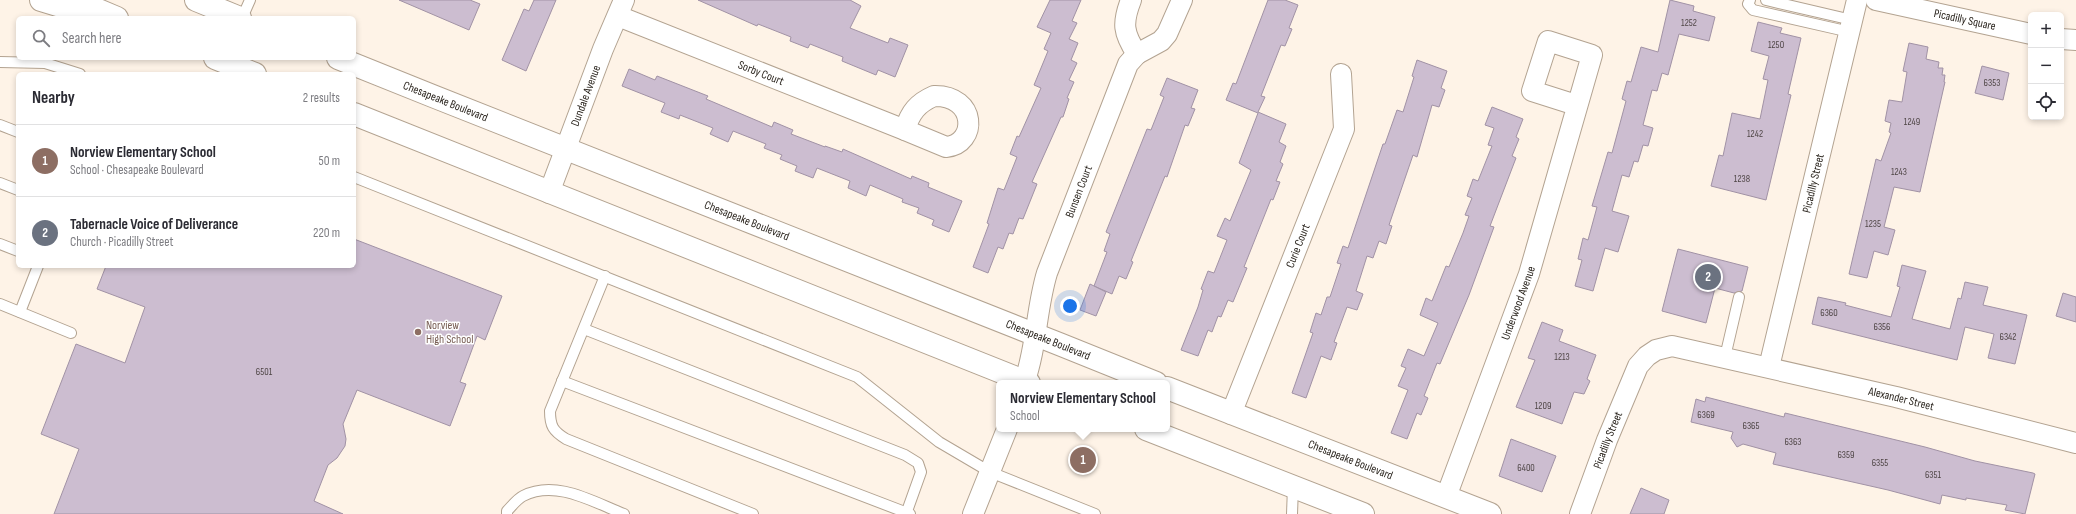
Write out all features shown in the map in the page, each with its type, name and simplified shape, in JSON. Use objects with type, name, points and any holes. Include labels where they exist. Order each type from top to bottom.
[{"type":"main road","points":[[41,0],[93,16]]},
{"type":"main road","points":[[73,0],[112,16]]},
{"type":"main road","points":[[204,1],[237,16]]},
{"type":"main road","points":[[220,60],[249,72]]},
{"type":"main road","name":"Chesapeake Boulevard","points":[[343,60],[565,150],[1149,380]]},
{"type":"main road","points":[[356,115],[1021,380]]},
{"type":"main road","name":"Chesapeake Boulevard","points":[[1170,389],[1490,514]]},
{"type":"main road","points":[[1154,432],[1363,514]]},
{"type":"street","points":[[1132,0],[1125,15],[1125,30],[1130,43],[1137,54]]},
{"type":"street","name":"Bunsen Court","points":[[1027,380],[1035,334],[1039,297],[1047,272],[1128,64],[1137,54],[1161,41],[1167,34],[1182,0]]},
{"type":"street","name":"Picadilly Street","points":[[1768,367],[1857,0]]},
{"type":"street","name":"Picadilly Square","points":[[1876,0],[2028,33]]},
{"type":"street","name":"Sorby Court","points":[[621,8],[905,130]]},
{"type":"street","name":"Dundale Avenue","points":[[549,193],[603,49],[621,8]]},
{"type":"street","points":[[2064,39],[2076,40]]},
{"type":"street","name":"Curie Court","points":[[1231,414],[1344,128],[1340,74]]},
{"type":"street","name":"Underwood Avenue","points":[[1446,497],[1529,274],[1546,221],[1576,105]]},
{"type":"street","name":"Picadilly Street","points":[[1580,514],[1607,440],[1638,366],[1647,356],[1656,350],[1672,346],[1725,357]]},
{"type":"street","name":"Alexander Street","points":[[1725,357],[2076,443]]},
{"type":"street","points":[[973,514],[1006,432]]},
{"type":"lane","points":[[242,16],[250,0]]},
{"type":"lane","points":[[1750,0],[1748,4],[1753,10],[1851,26]]},
{"type":"lane","points":[[1766,0],[1851,26]]},
{"type":"lane","points":[[0,62],[45,63],[74,72]]},
{"type":"lane","points":[[0,125],[16,131]]},
{"type":"lane","points":[[356,178],[605,276],[830,368],[857,377],[908,419],[939,442],[990,472],[1095,514]]},
{"type":"lane","points":[[0,183],[16,189]]},
{"type":"lane","points":[[0,244],[16,250]]},
{"type":"lane","points":[[20,312],[37,268]]},
{"type":"lane","points":[[605,276],[550,411],[550,422],[553,430],[566,439],[753,514]]},
{"type":"lane","points":[[1725,357],[1739,297]]},
{"type":"lane","points":[[0,304],[71,333]]},
{"type":"lane","points":[[562,380],[907,514],[921,472],[918,463],[905,455],[584,329]]},
{"type":"lane","points":[[1292,514],[1293,487]]},
{"type":"lane","points":[[507,514],[522,496],[537,490],[555,489],[624,514]]},
{"type":"building","points":[[399,0],[470,0],[480,4],[469,30]]},
{"type":"building","points":[[534,0],[556,0],[526,71],[502,60],[524,9],[529,11]]},
{"type":"building","points":[[698,0],[850,0],[861,6],[850,28],[888,43],[890,38],[908,45],[895,77],[878,70],[876,75],[842,61],[843,57],[810,44],[808,48],[790,41],[791,37],[758,24],[757,26]]},
{"type":"building","points":[[1050,0],[1081,0],[1072,21],[1077,23],[1069,39],[1078,43],[1071,60],[1077,63],[1069,80],[1074,82],[1067,98],[1069,99],[1063,117],[1061,117],[1032,182],[1037,184],[1023,219],[1019,218],[1013,234],[1009,233],[1003,249],[998,247],[988,273],[973,267],[989,224],[987,223],[998,188],[1004,190],[1017,157],[1010,154],[1017,136],[1019,137],[1041,88],[1034,85],[1048,51],[1044,49],[1051,33],[1037,27]]},
{"type":"building","points":[[1268,0],[1285,0],[1298,5],[1289,28],[1292,29],[1285,46],[1281,45],[1261,96],[1265,97],[1258,112],[1286,124],[1279,142],[1286,146],[1280,162],[1283,164],[1276,181],[1280,182],[1273,200],[1271,199],[1244,267],[1247,268],[1233,302],[1228,300],[1221,317],[1218,316],[1212,332],[1208,330],[1198,356],[1181,350],[1198,307],[1203,290],[1201,289],[1208,271],[1214,273],[1227,240],[1217,236],[1225,218],[1230,221],[1251,170],[1239,163],[1258,113],[1226,100],[1233,83],[1236,84]]},
{"type":"building","points":[[1670,0],[1694,6],[1693,11],[1715,17],[1709,41],[1679,34],[1668,75],[1662,73],[1657,91],[1652,90],[1643,125],[1653,128],[1648,146],[1643,145],[1638,162],[1634,161],[1629,177],[1622,175],[1612,211],[1629,216],[1618,252],[1605,248],[1593,291],[1575,286],[1582,260],[1578,259],[1583,238],[1588,240],[1597,207],[1592,206],[1608,152],[1612,153],[1626,101],[1622,99],[1627,81],[1631,82],[1641,47],[1658,52]]},
{"type":"building","points":[[1758,22],[1782,28],[1780,33],[1801,38],[1788,94],[1791,95],[1766,200],[1711,186],[1719,155],[1723,156],[1732,113],[1760,119],[1768,80],[1763,79],[1769,56],[1751,51]]},
{"type":"building","points":[[1909,43],[1928,47],[1926,59],[1939,62],[1938,68],[1943,68],[1942,75],[1945,75],[1945,82],[1920,192],[1894,187],[1884,227],[1895,230],[1888,255],[1874,251],[1867,278],[1849,274],[1876,159],[1881,161],[1891,133],[1889,132],[1891,123],[1885,121],[1889,100],[1902,102],[1907,72],[1903,71]]},
{"type":"building","points":[[1417,60],[1447,71],[1441,88],[1445,90],[1439,107],[1432,105],[1417,157],[1413,155],[1389,225],[1392,226],[1386,244],[1379,241],[1373,258],[1367,256],[1356,291],[1363,294],[1357,310],[1347,307],[1334,342],[1337,343],[1331,360],[1321,356],[1306,398],[1292,393],[1313,333],[1310,332],[1316,313],[1321,315],[1327,297],[1330,297],[1341,264],[1337,263],[1343,246],[1348,248],[1383,144],[1385,144],[1397,110],[1403,112],[1414,77],[1412,76]]},
{"type":"building","points":[[1982,66],[2009,73],[2003,100],[1975,93]]},
{"type":"building","points":[[629,69],[655,80],[657,76],[708,96],[706,99],[772,127],[774,122],[793,130],[791,134],[842,152],[843,149],[911,179],[912,176],[929,183],[928,187],[962,201],[949,232],[932,225],[934,220],[917,213],[919,208],[902,202],[903,199],[870,185],[866,196],[848,188],[850,181],[817,168],[813,178],[795,171],[797,166],[780,159],[782,155],[764,148],[766,144],[733,131],[728,142],[710,134],[713,128],[680,115],[679,119],[661,112],[665,103],[622,86]]},
{"type":"building","points":[[1167,78],[1198,90],[1191,108],[1195,109],[1188,126],[1185,125],[1167,177],[1165,176],[1131,261],[1133,262],[1126,279],[1119,276],[1112,294],[1094,286],[1107,252],[1104,251],[1110,234],[1106,232],[1147,129],[1151,130],[1164,97],[1160,95]]},
{"type":"building","points":[[1492,107],[1523,119],[1516,137],[1519,139],[1512,156],[1516,158],[1490,226],[1494,227],[1469,295],[1440,364],[1437,363],[1424,396],[1428,398],[1421,415],[1417,413],[1407,439],[1391,433],[1408,390],[1398,386],[1406,368],[1401,366],[1408,349],[1424,356],[1438,323],[1420,315],[1426,298],[1432,301],[1446,266],[1449,267],[1469,216],[1465,215],[1472,198],[1467,196],[1473,179],[1478,181],[1492,146],[1488,145],[1494,128],[1485,125]]},
{"type":"building","points":[[356,240],[502,296],[485,340],[477,336],[460,382],[466,384],[450,426],[357,390],[343,424],[346,439],[345,446],[337,458],[328,465],[314,501],[343,514],[54,514],[79,449],[41,434],[76,344],[125,363],[145,307],[97,289],[105,268],[356,268]]},
{"type":"building","points":[[1678,249],[1748,267],[1742,291],[1734,293],[1715,288],[1706,323],[1662,311]]},
{"type":"building","points":[[1902,265],[1926,271],[1912,319],[1950,329],[1958,298],[1961,299],[1965,282],[1988,287],[1983,305],[2027,315],[2015,364],[1988,358],[1994,334],[1965,327],[1957,360],[1812,324],[1818,297],[1846,303],[1845,305],[1891,317],[1900,287],[1897,286]]},
{"type":"building","points":[[1090,284],[1106,292],[1096,316],[1080,310]]},
{"type":"building","points":[[2063,293],[2076,297],[2076,322],[2056,316]]},
{"type":"building","points":[[1542,322],[1563,330],[1559,341],[1596,355],[1587,379],[1590,381],[1584,394],[1574,392],[1562,424],[1516,407],[1535,360],[1528,358]]},
{"type":"building","points":[[1706,397],[1784,417],[1785,413],[1925,447],[1975,461],[2033,473],[2035,474],[2025,514],[2005,510],[2007,505],[1966,498],[1966,500],[1942,495],[1940,504],[1888,490],[1773,464],[1776,453],[1743,444],[1737,447],[1731,438],[1733,432],[1691,422],[1696,399],[1705,402]]},
{"type":"building","points":[[1511,439],[1556,456],[1542,492],[1499,476]]},
{"type":"building","points":[[1641,488],[1669,500],[1664,514],[1630,514]]},
{"type":"place","name":"Tabernacle Voice of Deliverance","points":[[1708,277]]},
{"type":"place","name":"Norview High School","points":[[418,332]]},
{"type":"place","name":"Norview Elementary School","points":[[1083,460]]}]
